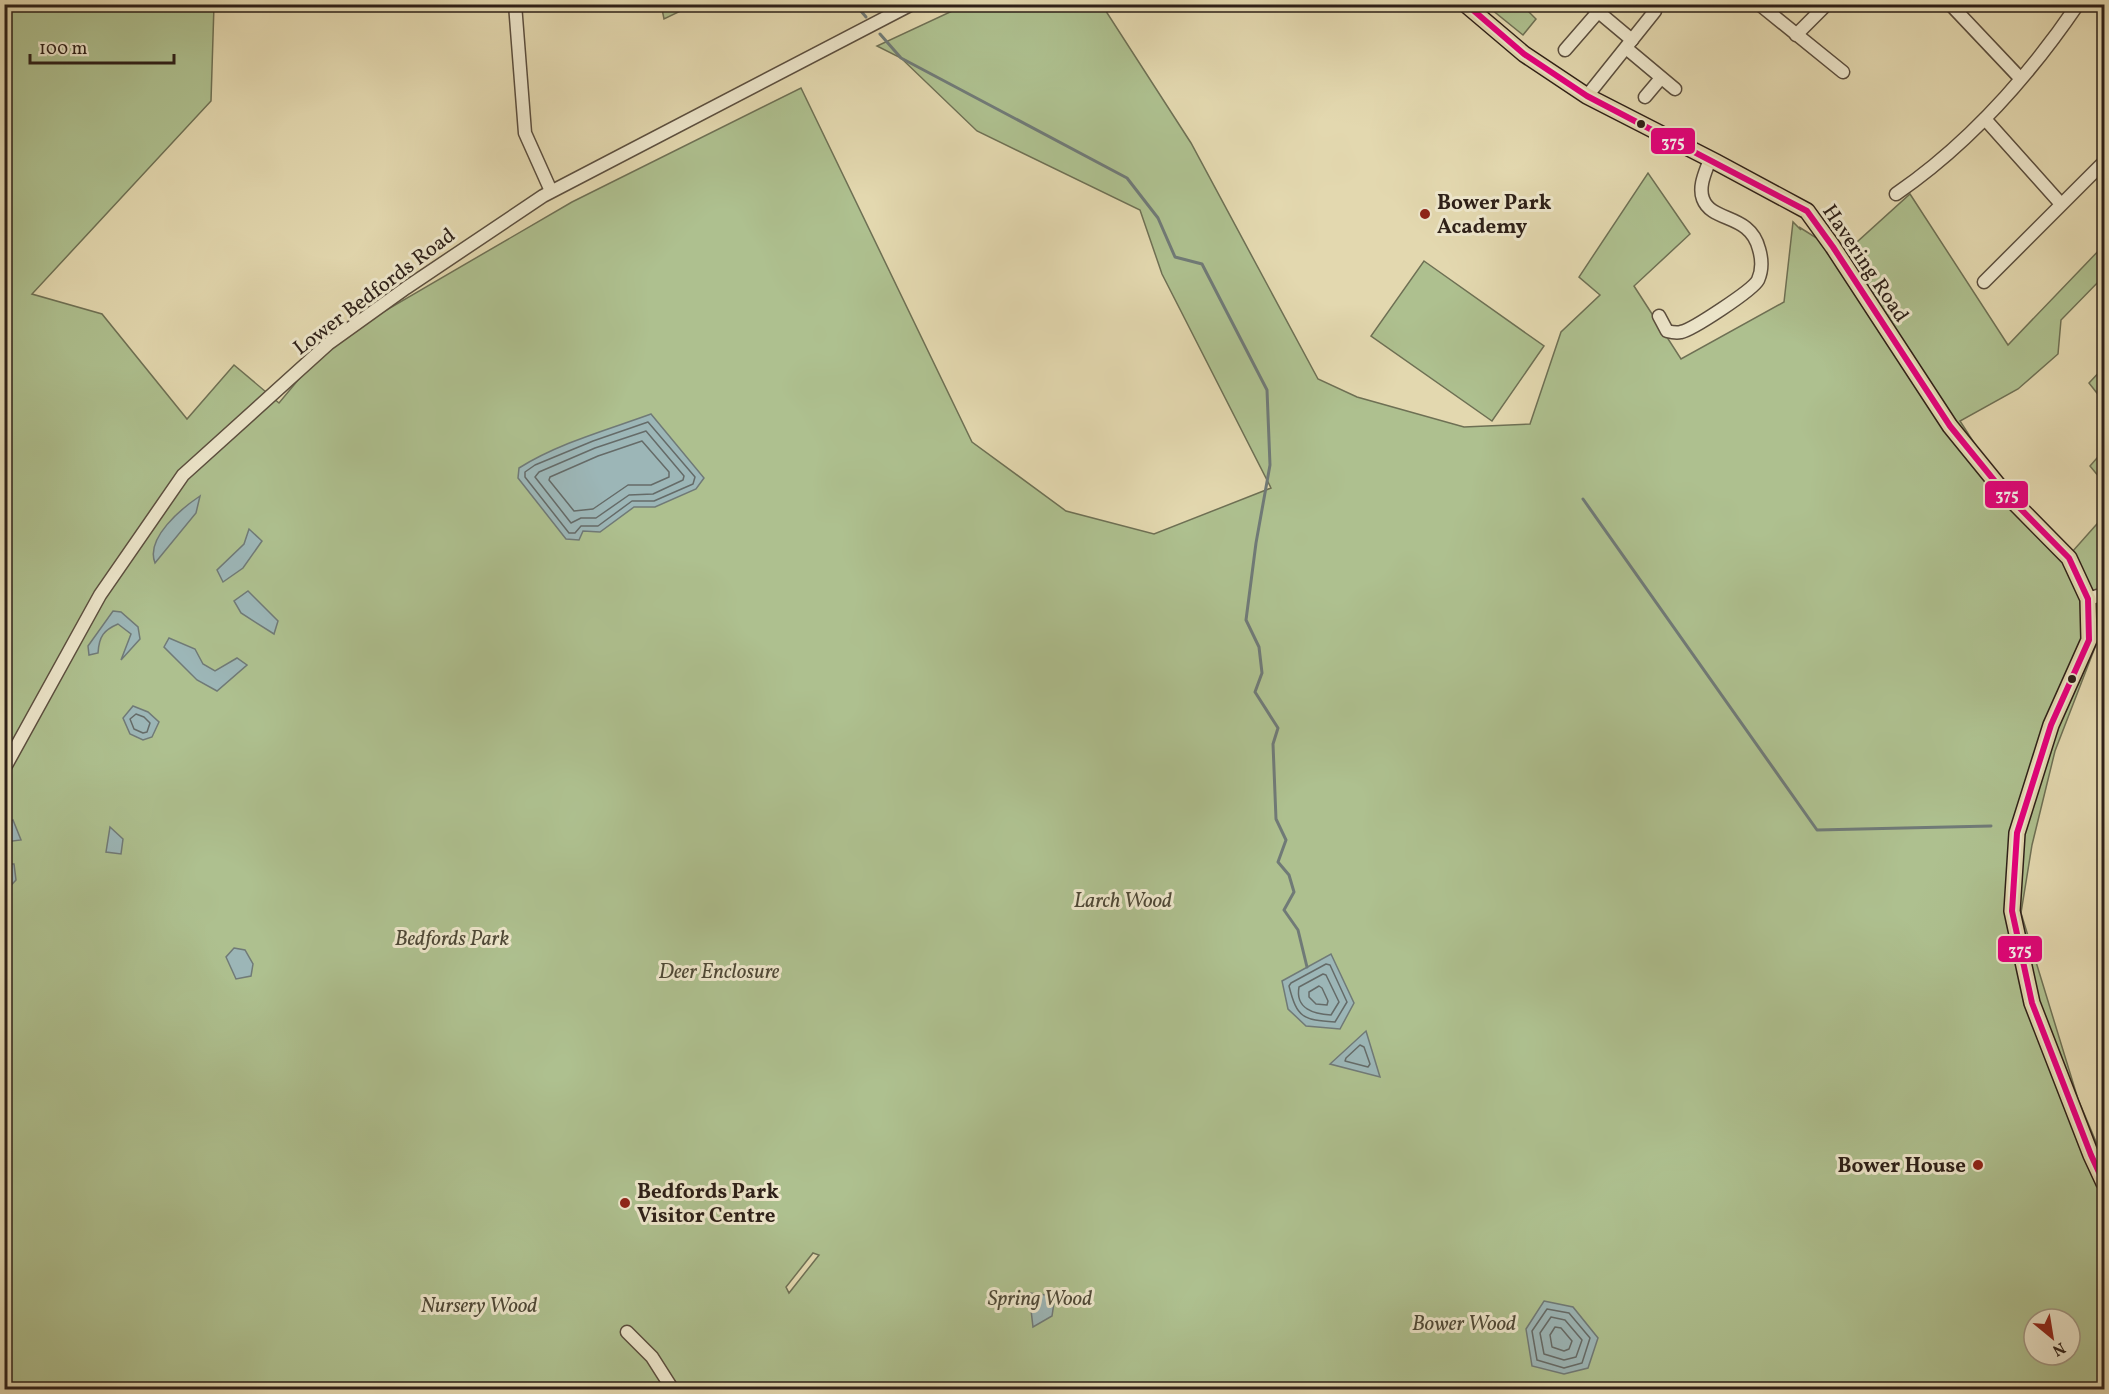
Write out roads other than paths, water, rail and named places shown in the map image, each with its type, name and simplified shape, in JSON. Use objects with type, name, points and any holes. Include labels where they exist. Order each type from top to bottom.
[{"type":"main road","name":"Havering Road","points":[[1465,4],[1524,54],[1587,96],[1710,159],[1806,212],[1833,247],[1950,426],[2002,490],[2069,558],[2088,599]]},
{"type":"main road","points":[[2088,599],[2089,640],[2051,724],[2017,833],[2012,911],[2032,1003],[2104,1183]]},
{"type":"street","points":[[514,4],[525,134],[551,191]]},
{"type":"street","name":"Lower Bedfords Road","points":[[4,769],[100,595],[183,475],[328,344],[415,281],[551,191],[912,4]]},
{"type":"street","points":[[1587,96],[1655,11],[1656,4]]},
{"type":"street","points":[[1759,4],[1843,72]]},
{"type":"street","points":[[1796,35],[1827,4]]},
{"type":"street","points":[[1950,4],[2020,78]]},
{"type":"street","points":[[1896,194],[1921,177],[1985,119],[2078,4]]},
{"type":"street","points":[[1565,50],[1593,8],[1661,78],[1675,89]]},
{"type":"street","points":[[1645,97],[1661,78]]},
{"type":"street","points":[[1985,119],[2061,204]]},
{"type":"street","points":[[1659,316],[1667,332],[1681,332],[1733,302],[1754,286],[1758,280],[1762,259],[1757,240],[1745,226],[1711,210],[1703,201],[1702,187],[1710,159]]},
{"type":"street","points":[[1984,282],[2104,162]]},
{"type":"street","points":[[2088,599],[2104,594]]},
{"type":"street","points":[[627,1332],[652,1357],[673,1389]]},
{"type":"water","points":[[651,414],[704,478],[696,489],[655,507],[634,507],[600,532],[583,531],[579,540],[566,539],[518,478],[519,468],[567,444]]},
{"type":"water","points":[[200,496],[196,513],[155,563],[153,553],[160,534],[175,516]]},
{"type":"water","points":[[249,529],[262,541],[243,568],[223,582],[217,570],[244,544]]},
{"type":"water","points":[[248,591],[278,621],[274,634],[241,613],[234,601]]},
{"type":"water","points":[[113,611],[121,612],[138,627],[140,639],[121,660],[131,634],[118,624],[103,634],[98,653],[89,655],[88,646]]},
{"type":"water","points":[[169,638],[195,649],[203,664],[215,671],[237,658],[247,665],[217,691],[197,680],[164,647]]},
{"type":"water","points":[[133,706],[148,712],[159,722],[152,737],[143,740],[130,734],[123,718]]},
{"type":"water","points":[[13,820],[21,840],[5,842],[5,823]]},
{"type":"water","points":[[110,827],[123,839],[121,854],[106,852]]},
{"type":"water","points":[[5,864],[14,864],[16,880],[5,892]]},
{"type":"water","points":[[234,948],[245,950],[253,964],[251,976],[236,979],[226,957]]},
{"type":"water","points":[[1331,954],[1354,1003],[1340,1029],[1306,1026],[1288,1009],[1282,981]]},
{"type":"water","points":[[1366,1031],[1380,1077],[1330,1064]]},
{"type":"water","points":[[1029,1293],[1055,1296],[1052,1316],[1033,1327]]},
{"type":"water","points":[[1544,1301],[1573,1307],[1598,1338],[1588,1368],[1564,1374],[1532,1366],[1526,1329]]},
{"type":"waterway","points":[[855,4],[866,17]]},
{"type":"waterway","points":[[880,34],[901,58],[1127,178],[1158,218],[1175,257],[1202,264],[1267,390],[1270,465],[1256,543],[1246,620],[1259,647],[1262,673],[1255,692],[1278,728],[1273,744],[1276,819],[1286,840],[1278,862],[1289,875],[1294,892],[1284,910],[1298,930],[1307,967]]},
{"type":"waterway","points":[[1583,499],[1817,830],[1991,826]]},
{"type":"place","name":"Bower Park Academy","points":[[1425,214]]},
{"type":"place","name":"Bower House","points":[[1978,1165]]},
{"type":"place","name":"Bedfords Park Visitor Centre","points":[[625,1203]]},
{"type":"park label","name":"Larch Wood","points":[[1123,900]]},
{"type":"park label","name":"Bedfords Park","points":[[452,938]]},
{"type":"park label","name":"Deer Enclosure","points":[[719,971]]},
{"type":"park label","name":"Spring Wood","points":[[1040,1298]]},
{"type":"park label","name":"Nursery Wood","points":[[479,1305]]},
{"type":"park label","name":"Bower Wood","points":[[1464,1323]]}]
